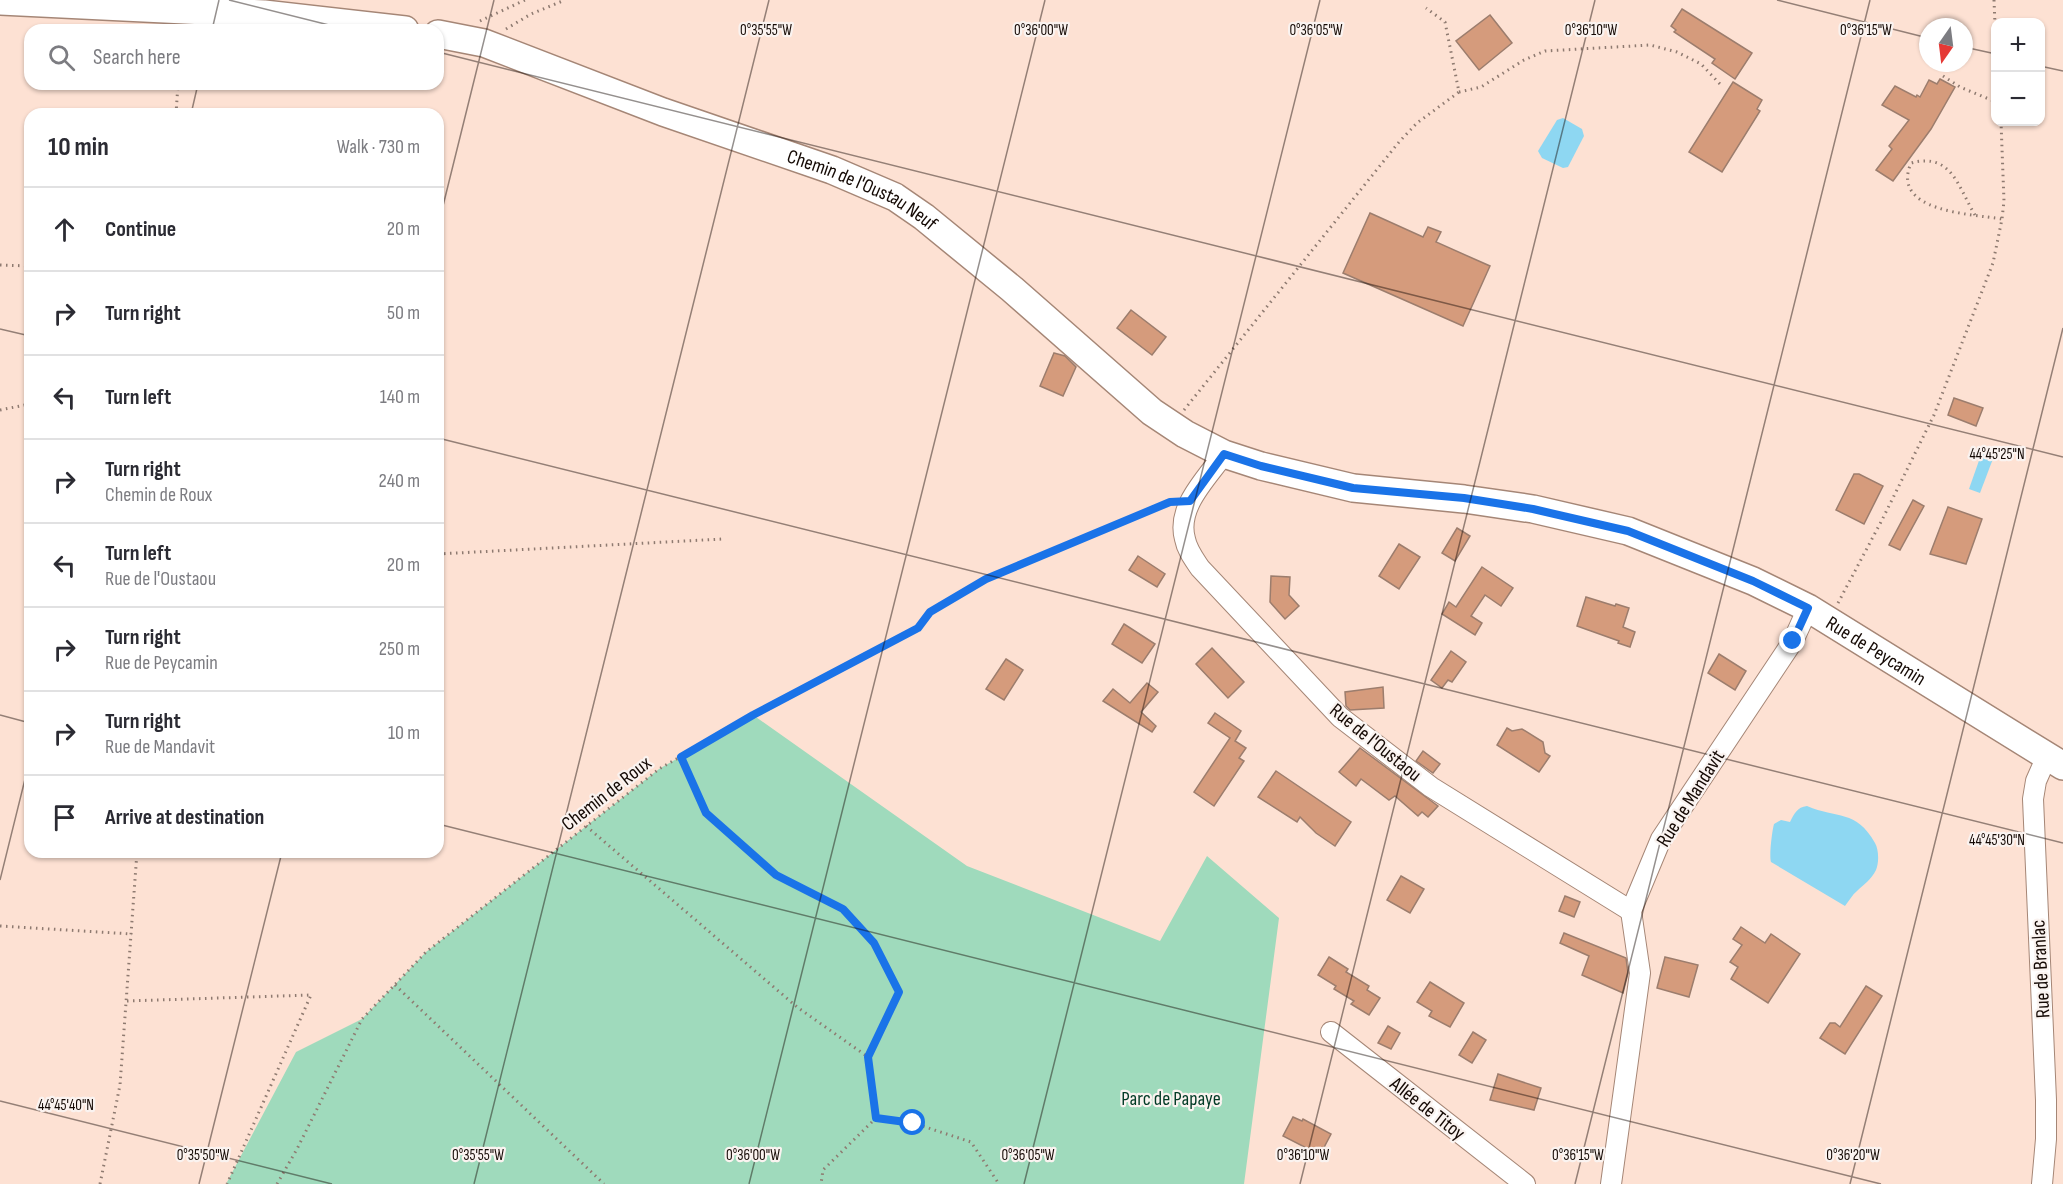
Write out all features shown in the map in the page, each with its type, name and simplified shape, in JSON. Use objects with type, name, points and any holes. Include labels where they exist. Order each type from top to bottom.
[{"type":"street","points":[[0,1],[264,14],[352,24]]},
{"type":"street","name":"Chemin de l'Oustau Neuf","points":[[444,35],[484,43],[663,112],[832,170],[895,197],[924,217],[1011,289],[1152,412],[1185,434],[1224,454]]},
{"type":"street","name":"Rue de Peycamin","points":[[1224,454],[1261,466],[1353,488],[1464,498],[1533,509],[1628,531],[1753,581],[1819,614],[2055,761]]},
{"type":"street","name":"Rue de l'Oustaou","points":[[1224,454],[1190,501],[1183,521],[1184,539],[1200,568],[1340,717],[1431,787],[1631,911]]},
{"type":"street","name":"Rue de Mandavit","points":[[1631,911],[1661,839],[1793,641],[1819,614]]},
{"type":"street","name":"Rue de Branlac","points":[[2042,1184],[2046,1139],[2046,1100],[2033,799],[2036,781],[2055,761]]},
{"type":"street","points":[[1611,1184],[1640,973],[1631,911]]},
{"type":"street","name":"Allée de Titoy","points":[[1331,1032],[1525,1184]]},
{"type":"path","points":[[484,43],[531,14],[565,0]]},
{"type":"path","points":[[1994,0],[1994,18]]},
{"type":"path","points":[[1426,8],[1445,22],[1459,92]]},
{"type":"path","points":[[1172,425],[1399,142],[1417,123],[1459,92],[1481,87],[1524,60],[1545,51],[1650,45],[1677,52],[1701,64],[1720,84]]},
{"type":"path","points":[[1943,76],[1960,87],[1991,100]]},
{"type":"path","points":[[176,108],[177,90]]},
{"type":"path","points":[[1819,614],[1882,520],[1934,416],[1984,290],[1993,263],[2002,219],[2004,179],[2001,126]]},
{"type":"path","points":[[1975,215],[1955,178],[1946,167],[1935,161],[1923,160],[1911,163],[1906,175],[1908,187],[1914,196],[1930,205],[1975,215],[2002,219]]},
{"type":"path","points":[[0,265],[24,266]]},
{"type":"path","points":[[0,410],[24,405]]},
{"type":"path","name":"Chemin de Roux","points":[[277,1184],[362,1019],[426,952],[659,769],[753,715],[918,628],[930,612],[986,579],[1170,502],[1190,501]]},
{"type":"path","points":[[444,554],[723,540]]},
{"type":"path","points":[[681,757],[706,813],[776,875],[843,909],[874,943],[899,992],[868,1057],[876,1118]]},
{"type":"path","points":[[586,826],[797,1007],[868,1057]]},
{"type":"path","points":[[100,1184],[120,1085],[137,858]]},
{"type":"path","points":[[0,926],[132,934]]},
{"type":"path","points":[[395,985],[603,1184]]},
{"type":"path","points":[[127,1001],[311,995],[227,1184]]},
{"type":"path","points":[[821,1184],[823,1170],[876,1118]]},
{"type":"path","points":[[876,1118],[913,1123],[971,1142],[999,1184]]},
{"type":"green space","name":"Parc de Papaye","points":[[753,715],[967,866],[1160,941],[1207,856],[1279,918],[1244,1184],[226,1184],[296,1052],[362,1019],[426,952],[659,769]]},
{"type":"water","points":[[1563,118],[1582,129],[1584,136],[1568,167],[1563,168],[1542,158],[1538,151],[1557,120]]},
{"type":"water","points":[[1982,452],[1994,456],[1980,493],[1969,489]]},
{"type":"water","points":[[1807,806],[1853,820],[1868,832],[1876,846],[1878,864],[1876,870],[1845,906],[1771,862],[1774,824],[1781,820],[1790,822],[1798,809]]},
{"type":"building","points":[[1682,9],[1752,53],[1735,79],[1712,63],[1715,59],[1674,32],[1676,30],[1671,26]]},
{"type":"building","points":[[1490,15],[1512,43],[1479,70],[1456,41]]},
{"type":"building","points":[[1940,79],[1955,87],[1931,129],[1893,181],[1876,170],[1892,149],[1889,146],[1909,120],[1882,105],[1895,86],[1920,97],[1929,80],[1937,84]]},
{"type":"building","points":[[1733,82],[1762,100],[1757,109],[1760,111],[1722,172],[1689,152]]},
{"type":"building","points":[[1370,213],[1423,237],[1428,227],[1441,232],[1436,242],[1490,266],[1463,326],[1343,273]]},
{"type":"building","points":[[1131,310],[1166,337],[1152,355],[1117,328]]},
{"type":"building","points":[[1054,353],[1065,356],[1076,367],[1063,396],[1040,386]]},
{"type":"building","points":[[1954,398],[1983,408],[1976,426],[1948,415]]},
{"type":"building","points":[[1854,474],[1859,474],[1883,486],[1864,524],[1836,510]]},
{"type":"building","points":[[1913,500],[1924,506],[1900,550],[1889,545]]},
{"type":"building","points":[[1948,507],[1982,519],[1966,564],[1930,554]]},
{"type":"building","points":[[1457,528],[1470,536],[1455,561],[1442,553]]},
{"type":"building","points":[[1399,544],[1420,557],[1399,589],[1379,576]]},
{"type":"building","points":[[1138,556],[1165,574],[1157,587],[1129,570]]},
{"type":"building","points":[[1482,567],[1513,588],[1501,606],[1485,595],[1471,616],[1482,623],[1475,635],[1442,614],[1449,602],[1456,607]]},
{"type":"building","points":[[1271,576],[1290,577],[1289,595],[1299,606],[1285,619],[1270,602]]},
{"type":"building","points":[[1586,597],[1629,608],[1623,627],[1635,632],[1630,647],[1577,626]]},
{"type":"building","points":[[1124,624],[1155,644],[1142,663],[1112,644]]},
{"type":"building","points":[[1212,648],[1244,682],[1228,698],[1196,664]]},
{"type":"building","points":[[1451,651],[1466,662],[1452,682],[1448,680],[1442,688],[1431,680]]},
{"type":"building","points":[[1719,654],[1746,671],[1735,690],[1708,673]]},
{"type":"building","points":[[1006,659],[1023,670],[1004,700],[986,689]]},
{"type":"building","points":[[1147,683],[1158,692],[1141,712],[1156,726],[1152,732],[1103,701],[1113,689],[1130,703]]},
{"type":"building","points":[[1383,687],[1384,708],[1350,710],[1346,706],[1345,692]]},
{"type":"building","points":[[1215,713],[1241,731],[1235,741],[1246,748],[1239,758],[1244,761],[1214,806],[1194,792],[1230,738],[1208,723]]},
{"type":"building","points":[[1507,728],[1512,731],[1522,729],[1543,742],[1545,753],[1550,756],[1539,772],[1497,745]]},
{"type":"building","points":[[1360,748],[1438,806],[1428,817],[1422,812],[1418,816],[1395,796],[1389,800],[1361,779],[1356,786],[1339,772]]},
{"type":"building","points":[[1423,751],[1440,764],[1433,773],[1416,761]]},
{"type":"building","points":[[1276,771],[1351,822],[1335,846],[1316,833],[1300,817],[1297,822],[1258,797]]},
{"type":"building","points":[[1401,876],[1424,889],[1410,913],[1387,900]]},
{"type":"building","points":[[1565,896],[1580,902],[1574,917],[1559,911]]},
{"type":"building","points":[[1741,927],[1765,943],[1771,934],[1800,954],[1768,1003],[1731,979],[1738,967],[1730,962],[1742,945],[1733,939]]},
{"type":"building","points":[[1564,933],[1626,958],[1628,973],[1623,993],[1582,975],[1589,956],[1560,943]]},
{"type":"building","points":[[1329,957],[1348,969],[1346,972],[1369,986],[1367,990],[1380,998],[1369,1015],[1351,1004],[1354,1001],[1334,989],[1336,986],[1318,975]]},
{"type":"building","points":[[1665,957],[1698,965],[1689,997],[1657,988]]},
{"type":"building","points":[[1430,982],[1464,1003],[1450,1027],[1429,1016],[1432,1011],[1417,1002]]},
{"type":"building","points":[[1866,986],[1882,996],[1845,1054],[1820,1038],[1830,1023],[1835,1023],[1840,1027]]},
{"type":"building","points":[[1388,1026],[1400,1033],[1391,1049],[1378,1043]]},
{"type":"building","points":[[1473,1032],[1486,1040],[1472,1063],[1459,1055]]},
{"type":"building","points":[[1498,1074],[1541,1088],[1534,1110],[1490,1100]]},
{"type":"building","points":[[1293,1117],[1302,1121],[1303,1119],[1331,1134],[1320,1155],[1283,1136]]},
{"type":"route","points":[[913,1123],[876,1118],[868,1057],[899,992],[874,943],[843,909],[776,875],[706,813],[681,757],[753,715],[918,628],[930,612],[986,579],[1170,502],[1190,501],[1224,454],[1261,466],[1353,488],[1464,498],[1533,509],[1628,531],[1753,581],[1808,608],[1793,641]]}]
